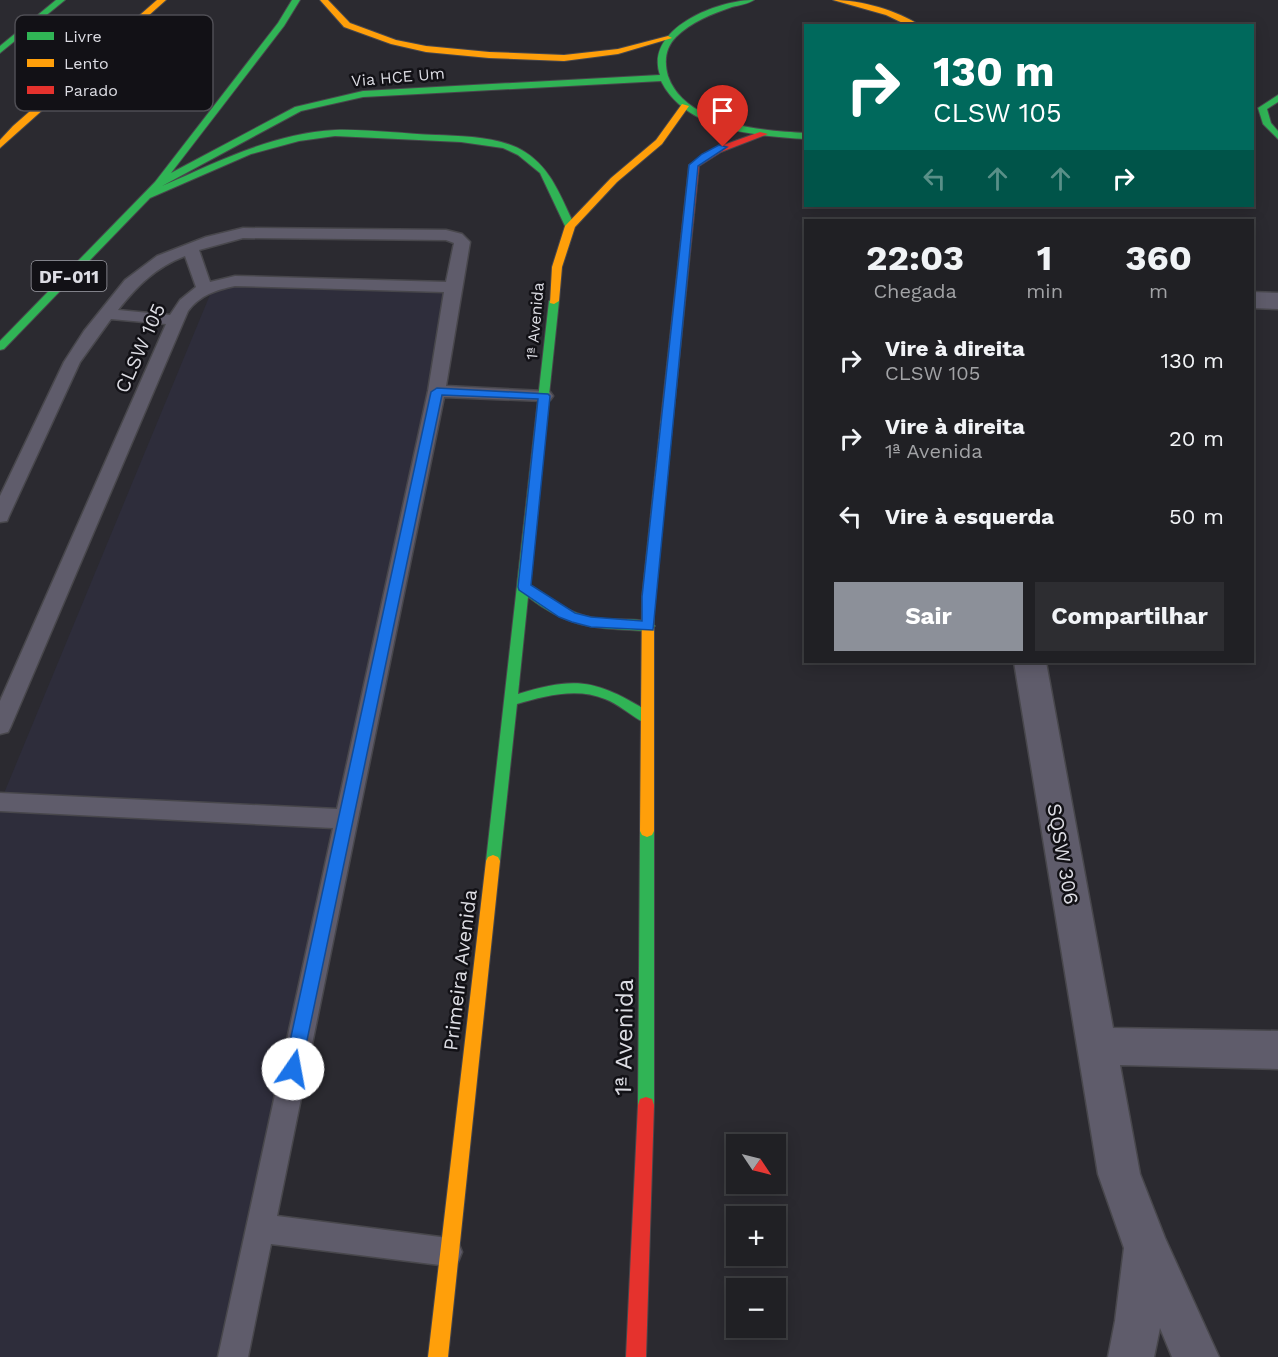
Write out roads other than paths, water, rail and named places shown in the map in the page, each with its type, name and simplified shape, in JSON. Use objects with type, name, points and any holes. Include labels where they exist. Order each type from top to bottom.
[{"type":"main road","points":[[43,15],[61,0]]},
{"type":"main road","points":[[144,15],[162,0]]},
{"type":"main road","name":"DF-011","points":[[0,347],[158,184],[281,24],[296,0]]},
{"type":"main road","name":"Via HCE Um","points":[[324,0],[347,25],[394,42],[426,49],[489,56],[564,58],[618,51],[668,38],[687,24],[743,0],[750,0]]},
{"type":"main road","points":[[837,0],[890,13],[913,24]]},
{"type":"main road","points":[[0,50],[15,38]]},
{"type":"main road","points":[[668,38],[659,56],[661,78],[686,106],[719,120],[763,134],[804,136]]},
{"type":"main road","name":"Via HCE Um","points":[[158,184],[298,109],[363,94],[661,78]]},
{"type":"main road","points":[[1254,96],[1278,97]]},
{"type":"main road","points":[[1278,97],[1262,108],[1263,119],[1269,129],[1278,136]]},
{"type":"main road","name":"1ª Avenida","points":[[524,587],[551,344],[557,267],[570,226],[614,180],[659,142],[686,106]]},
{"type":"main road","points":[[0,145],[35,111]]},
{"type":"main road","points":[[146,196],[248,152],[298,138],[335,133],[461,139],[504,146],[521,153],[544,172],[570,226]]},
{"type":"main road","points":[[511,701],[550,689],[588,689],[601,692],[646,717],[648,597],[694,165],[705,156],[723,147],[763,134]]},
{"type":"main road","points":[[524,587],[563,614],[572,617],[591,622],[648,626]]},
{"type":"main road","name":"Primeira Avenida","points":[[438,1357],[524,587]]},
{"type":"main road","name":"1ª Avenida","points":[[636,1357],[648,1062],[646,717]]},
{"type":"street","points":[[1254,300],[1278,301]]},
{"type":"street","name":"SQSW 306","points":[[1030,663],[1119,1174],[1146,1247],[1196,1357]]},
{"type":"street","points":[[1096,1046],[1278,1050]]},
{"type":"street","name":"SQSW 306","points":[[1131,1357],[1138,1321],[1146,1247]]},
{"type":"lane","points":[[0,516],[72,362],[131,284],[163,259],[211,240],[243,233],[457,237],[462,242],[451,287],[451,310],[437,392],[233,1357]]},
{"type":"lane","points":[[190,248],[204,287],[247,281],[451,287]]},
{"type":"lane","name":"CLSW 105","points":[[0,726],[176,320],[186,301],[204,287]]},
{"type":"lane","points":[[107,314],[176,320]]},
{"type":"lane","points":[[437,392],[544,396]]},
{"type":"lane","points":[[0,802],[346,819]]},
{"type":"lane","points":[[259,1228],[448,1252]]}]
